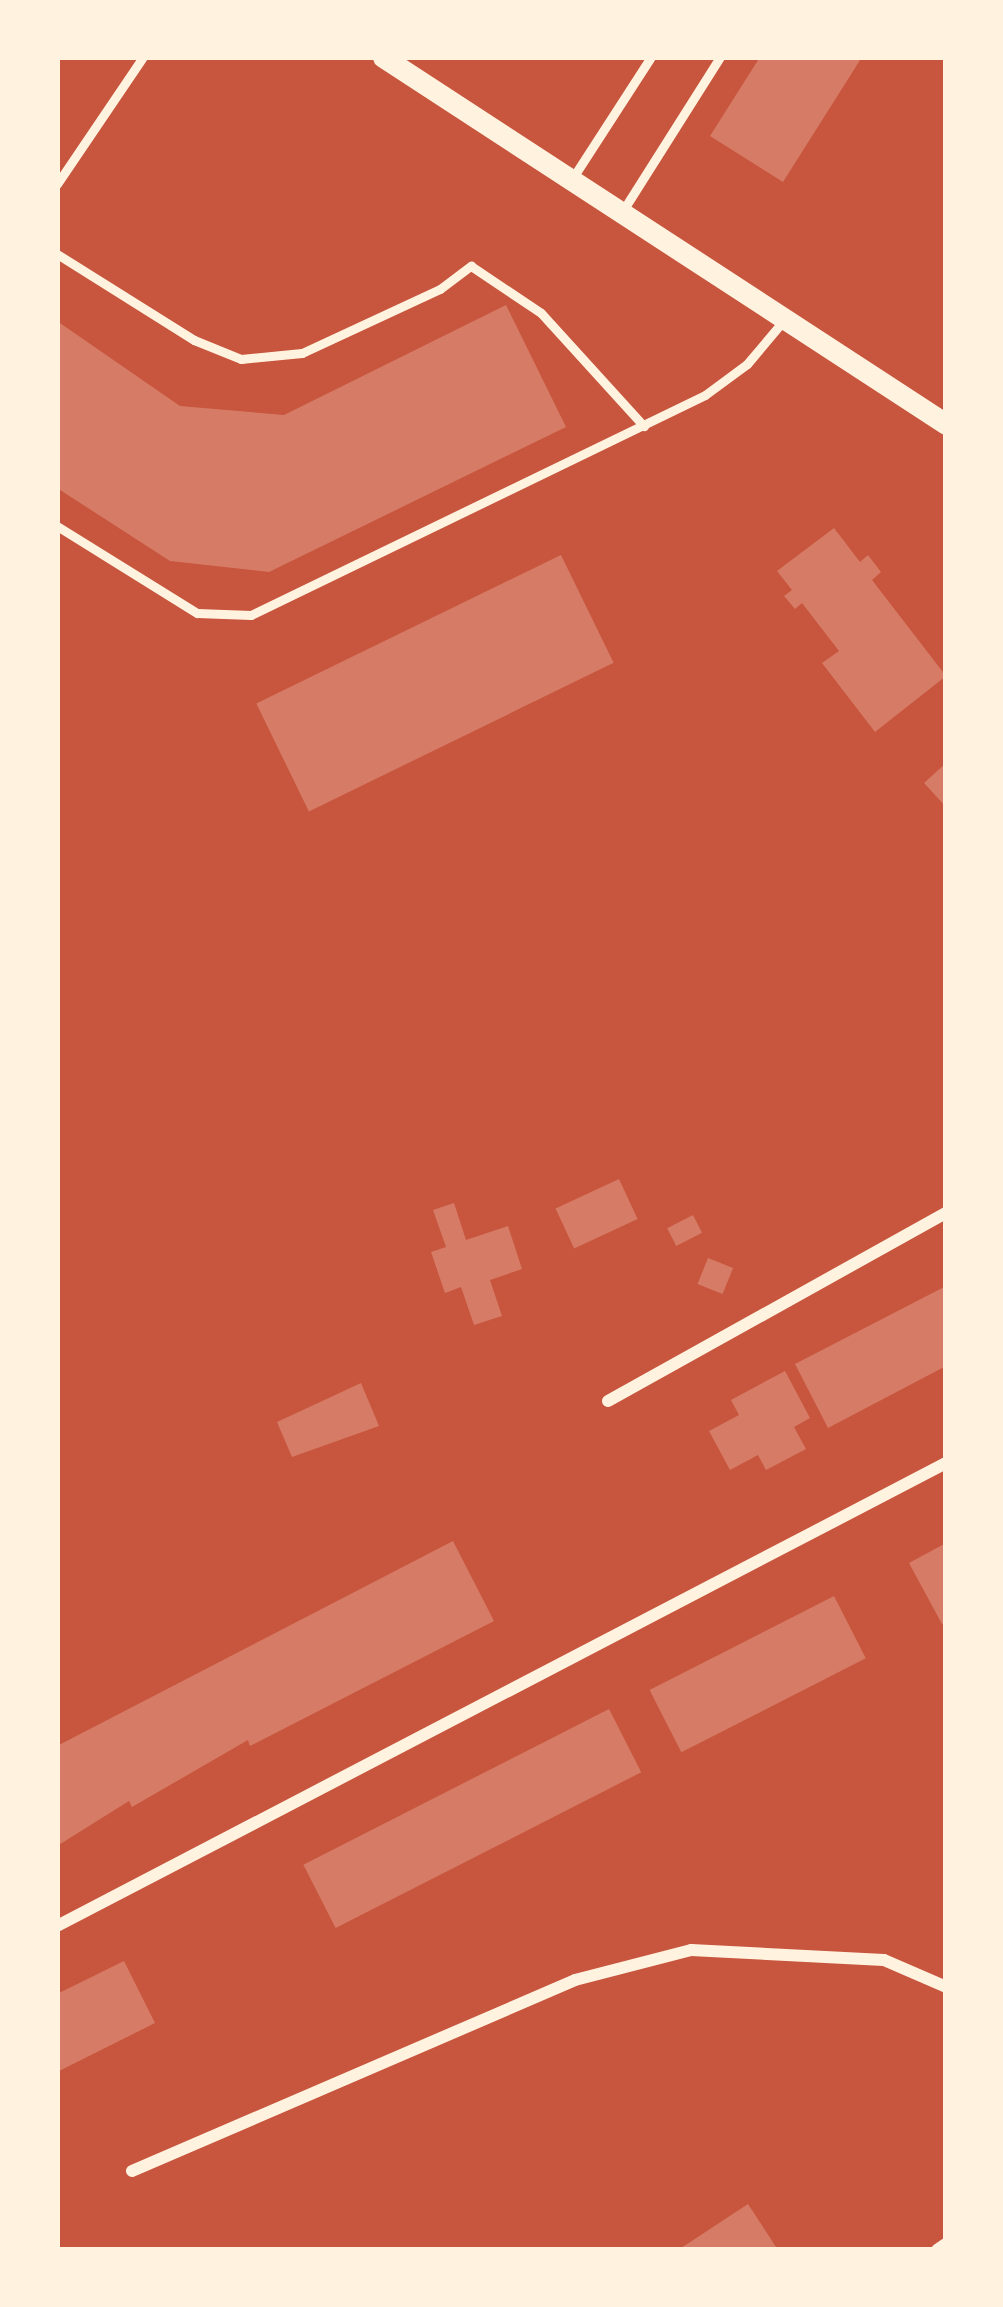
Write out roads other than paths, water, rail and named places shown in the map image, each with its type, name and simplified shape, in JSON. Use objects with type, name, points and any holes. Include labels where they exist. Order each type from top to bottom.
[{"type":"street","points":[[383,57],[946,424]]},
{"type":"street","points":[[608,1400],[946,1213]]},
{"type":"street","points":[[57,1926],[946,1463]]},
{"type":"street","points":[[132,2171],[574,1980],[691,1950],[884,1960],[946,1987]]},
{"type":"street","points":[[937,2250],[946,2244]]},
{"type":"lane","points":[[57,184],[143,57]]},
{"type":"lane","points":[[572,179],[651,57]]},
{"type":"lane","points":[[622,212],[720,57]]},
{"type":"lane","points":[[57,254],[194,340],[241,359],[302,353],[440,289],[471,266],[541,313],[644,426]]},
{"type":"lane","points":[[57,526],[178,604],[233,619],[644,426],[728,380],[786,317]]}]
